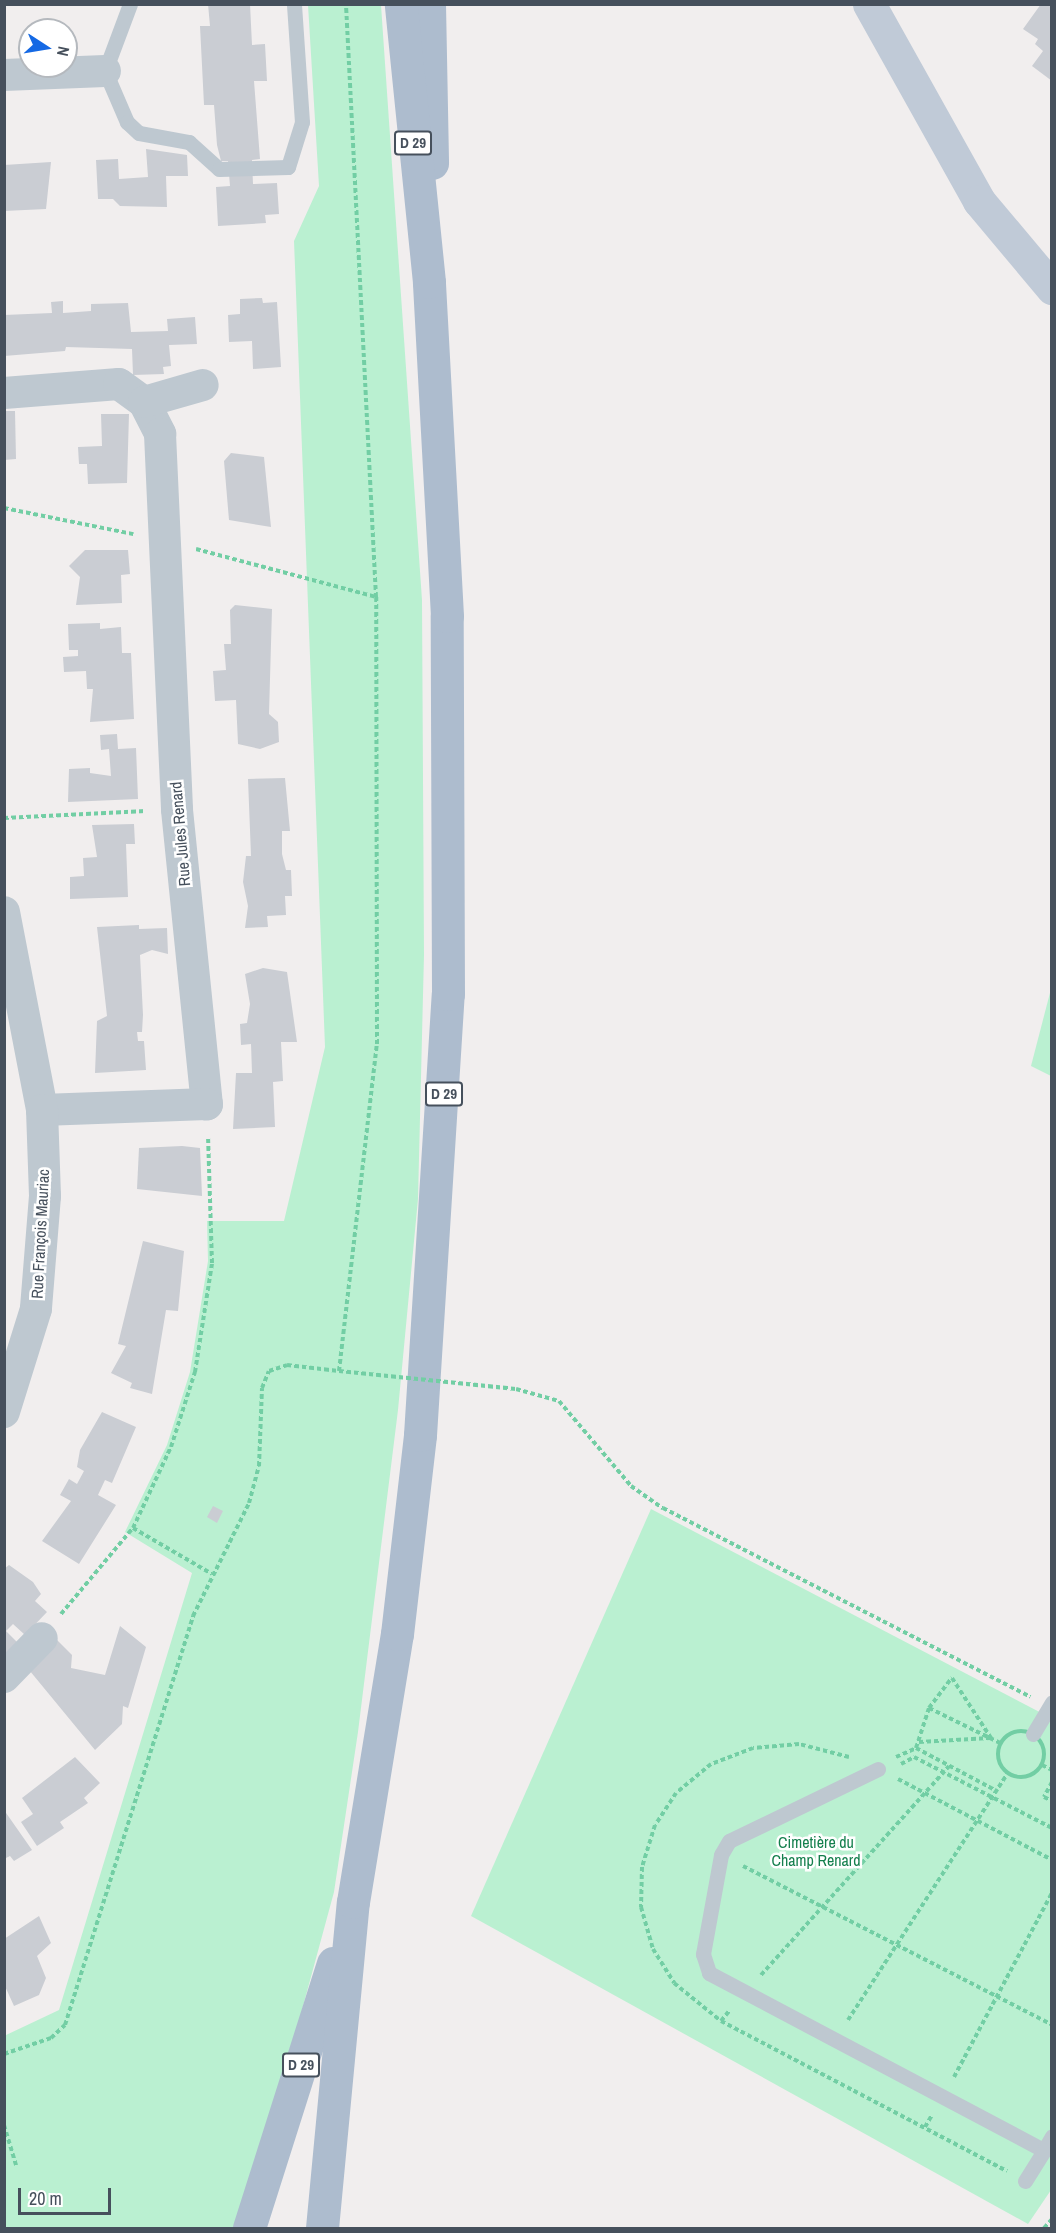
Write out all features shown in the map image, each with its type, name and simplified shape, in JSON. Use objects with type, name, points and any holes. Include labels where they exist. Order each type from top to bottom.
[{"type":"main road","name":"D 29","points":[[322,2229],[352,1902],[410,1533],[443,1131],[450,747],[429,282],[401,4]]},
{"type":"main road","name":"D 29","points":[[429,4],[434,96],[429,282]]},
{"type":"main road","name":"D 29","points":[[249,2229],[352,1902]]},
{"type":"street","points":[[869,4],[979,201],[1052,288]]},
{"type":"street","points":[[4,75],[105,71]]},
{"type":"street","name":"Rue Jules Renard","points":[[4,393],[119,384],[144,402],[160,434],[177,810],[207,1104]]},
{"type":"street","points":[[144,402],[203,385]]},
{"type":"street","name":"Rue François Mauriac","points":[[4,912],[42,1110],[45,1196],[36,1309],[4,1412]]},
{"type":"street","points":[[42,1110],[207,1104]]},
{"type":"street","points":[[4,1677],[42,1638]]},
{"type":"lane","points":[[130,4],[105,71],[127,122],[139,133],[189,142],[219,169],[288,167],[302,122],[294,4]]},
{"type":"lane","points":[[1033,1734],[1050,1705]]},
{"type":"lane","points":[[881,1771],[729,1841],[721,1855],[704,1954],[709,1973],[743,1995],[942,2098],[1048,2143],[1025,2181]]},
{"type":"path","points":[[339,1371],[376,1044],[376,597],[346,4]]},
{"type":"path","points":[[4,818],[177,810]]},
{"type":"path","points":[[42,1638],[133,1528],[171,1447],[195,1372],[212,1263],[207,1104]]},
{"type":"path","points":[[4,2054],[51,2038],[65,2025],[149,1744],[212,1574],[249,1503],[259,1466],[262,1388],[269,1371],[287,1365],[516,1389],[559,1401],[631,1486],[663,1508],[1050,1705]]},
{"type":"path","points":[[133,1528],[212,1574]]},
{"type":"path","points":[[881,1771],[916,1748],[928,1707],[952,1678],[991,1738]]},
{"type":"path","points":[[928,1707],[1000,1743]]},
{"type":"path","points":[[919,1742],[991,1738]]},
{"type":"path","points":[[1025,2181],[816,2068],[721,2022],[674,1983],[644,1927],[642,1867],[665,1807],[711,1764],[772,1744],[820,1747],[881,1771],[1052,1860]]},
{"type":"path","points":[[916,1748],[997,1791]]},
{"type":"path","points":[[881,1771],[914,1757],[1052,1828]]},
{"type":"path","points":[[1042,1765],[1052,1770]]},
{"type":"path","points":[[721,2022],[949,1766]]},
{"type":"path","points":[[816,2068],[1007,1774]]},
{"type":"path","points":[[1052,1782],[1044,1797],[1052,1801]]},
{"type":"path","points":[[721,1855],[1052,2025]]},
{"type":"path","points":[[925,2127],[999,1998],[1052,1893]]},
{"type":"path","points":[[4,2125],[16,2164]]},
{"type":"path","points":[[1044,2229],[1052,2219]]},
{"type":"green space","points":[[308,5],[381,5],[422,600],[424,955],[418,1199],[398,1410],[358,1732],[334,1892],[280,2091],[234,2228],[5,2228],[4,2036],[59,2010],[192,1573],[125,1532],[167,1445],[190,1372],[208,1261],[207,1221],[284,1221],[325,1047],[294,241],[319,186]]},
{"type":"green space","points":[[1051,989],[1052,1076],[1031,1066]]},
{"type":"green space","name":"Cimetière du Champ Renard","points":[[651,1509],[1051,1718],[1051,2190],[1028,2224],[471,1916]]},
{"type":"building","points":[[208,4],[250,4],[252,45],[265,44],[267,81],[254,81],[260,159],[252,160],[253,184],[277,183],[279,214],[265,215],[266,223],[218,226],[216,187],[230,186],[228,161],[221,161],[217,145],[214,105],[204,105],[200,26],[210,26]]},
{"type":"building","points":[[1041,4],[1052,4],[1052,81],[1032,66],[1043,51],[1035,44],[1038,39],[1023,29]]},
{"type":"building","points":[[146,149],[187,155],[188,176],[166,176],[167,207],[120,206],[113,199],[98,199],[96,160],[118,159],[119,179],[148,177]]},
{"type":"building","points":[[51,162],[46,209],[4,211],[4,165]]},
{"type":"building","points":[[262,298],[263,303],[277,302],[281,367],[253,369],[252,341],[229,342],[228,315],[240,314],[240,299]]},
{"type":"building","points":[[63,301],[63,313],[91,311],[91,304],[128,303],[131,332],[168,331],[167,319],[195,317],[197,344],[169,345],[171,366],[163,367],[164,374],[133,375],[132,349],[66,347],[65,351],[4,356],[4,315],[52,313],[51,302]]},
{"type":"building","points":[[4,411],[15,411],[16,459],[4,460]]},
{"type":"building","points":[[101,414],[129,414],[127,483],[88,484],[87,464],[79,464],[78,447],[102,446]]},
{"type":"building","points":[[231,453],[264,457],[271,527],[229,520],[224,461]]},
{"type":"building","points":[[85,550],[128,550],[130,574],[121,575],[122,603],[76,605],[80,577],[69,566]]},
{"type":"building","points":[[235,605],[272,609],[269,714],[278,722],[279,742],[260,749],[238,744],[236,700],[215,701],[213,671],[226,670],[224,644],[231,644],[230,610]]},
{"type":"building","points":[[100,623],[100,629],[121,627],[122,653],[131,653],[134,719],[90,722],[93,689],[87,689],[86,671],[64,672],[63,657],[78,656],[78,650],[69,650],[68,624]]},
{"type":"building","points":[[117,734],[118,749],[136,748],[138,799],[68,802],[69,769],[90,768],[90,773],[111,776],[109,749],[101,750],[100,735]]},
{"type":"building","points":[[285,778],[290,831],[282,831],[282,854],[286,870],[291,870],[292,896],[285,896],[286,915],[267,916],[268,927],[245,928],[248,906],[243,882],[246,856],[251,856],[248,779]]},
{"type":"building","points":[[134,824],[135,844],[126,844],[128,897],[70,899],[70,877],[84,876],[83,858],[97,857],[92,825]]},
{"type":"building","points":[[139,925],[139,929],[167,928],[168,954],[152,950],[140,955],[143,1015],[142,1032],[137,1032],[138,1041],[144,1041],[146,1070],[95,1073],[97,1021],[107,1016],[97,927]]},
{"type":"building","points":[[263,968],[287,972],[297,1042],[281,1042],[283,1081],[273,1082],[275,1127],[233,1129],[236,1073],[252,1073],[251,1044],[241,1045],[240,1024],[247,1023],[250,1004],[245,974]]},
{"type":"building","points":[[182,1146],[200,1148],[202,1196],[137,1189],[139,1148]]},
{"type":"building","points":[[143,1241],[184,1251],[178,1311],[166,1310],[152,1394],[130,1388],[132,1383],[111,1373],[126,1346],[118,1344]]},
{"type":"building","points":[[102,1412],[136,1427],[112,1483],[105,1480],[98,1495],[116,1505],[79,1564],[42,1541],[71,1501],[60,1495],[69,1479],[77,1484],[84,1471],[77,1467],[80,1450]]},
{"type":"building","points":[[213,1506],[223,1511],[217,1523],[207,1517]]},
{"type":"building","points":[[9,1565],[33,1582],[41,1594],[35,1601],[47,1612],[25,1635],[13,1624],[6,1631],[18,1643],[4,1657],[4,1569]]},
{"type":"building","points":[[120,1626],[146,1647],[128,1708],[123,1706],[122,1724],[95,1750],[25,1665],[53,1636],[72,1655],[71,1668],[105,1675]]},
{"type":"building","points":[[75,1757],[100,1783],[84,1798],[88,1803],[60,1822],[64,1828],[37,1846],[21,1822],[33,1814],[22,1798]]},
{"type":"building","points":[[4,1810],[32,1850],[14,1861],[10,1856],[4,1859]]},
{"type":"building","points":[[39,1916],[51,1943],[37,1956],[46,1978],[39,1995],[14,2006],[4,1984],[4,1939]]}]
